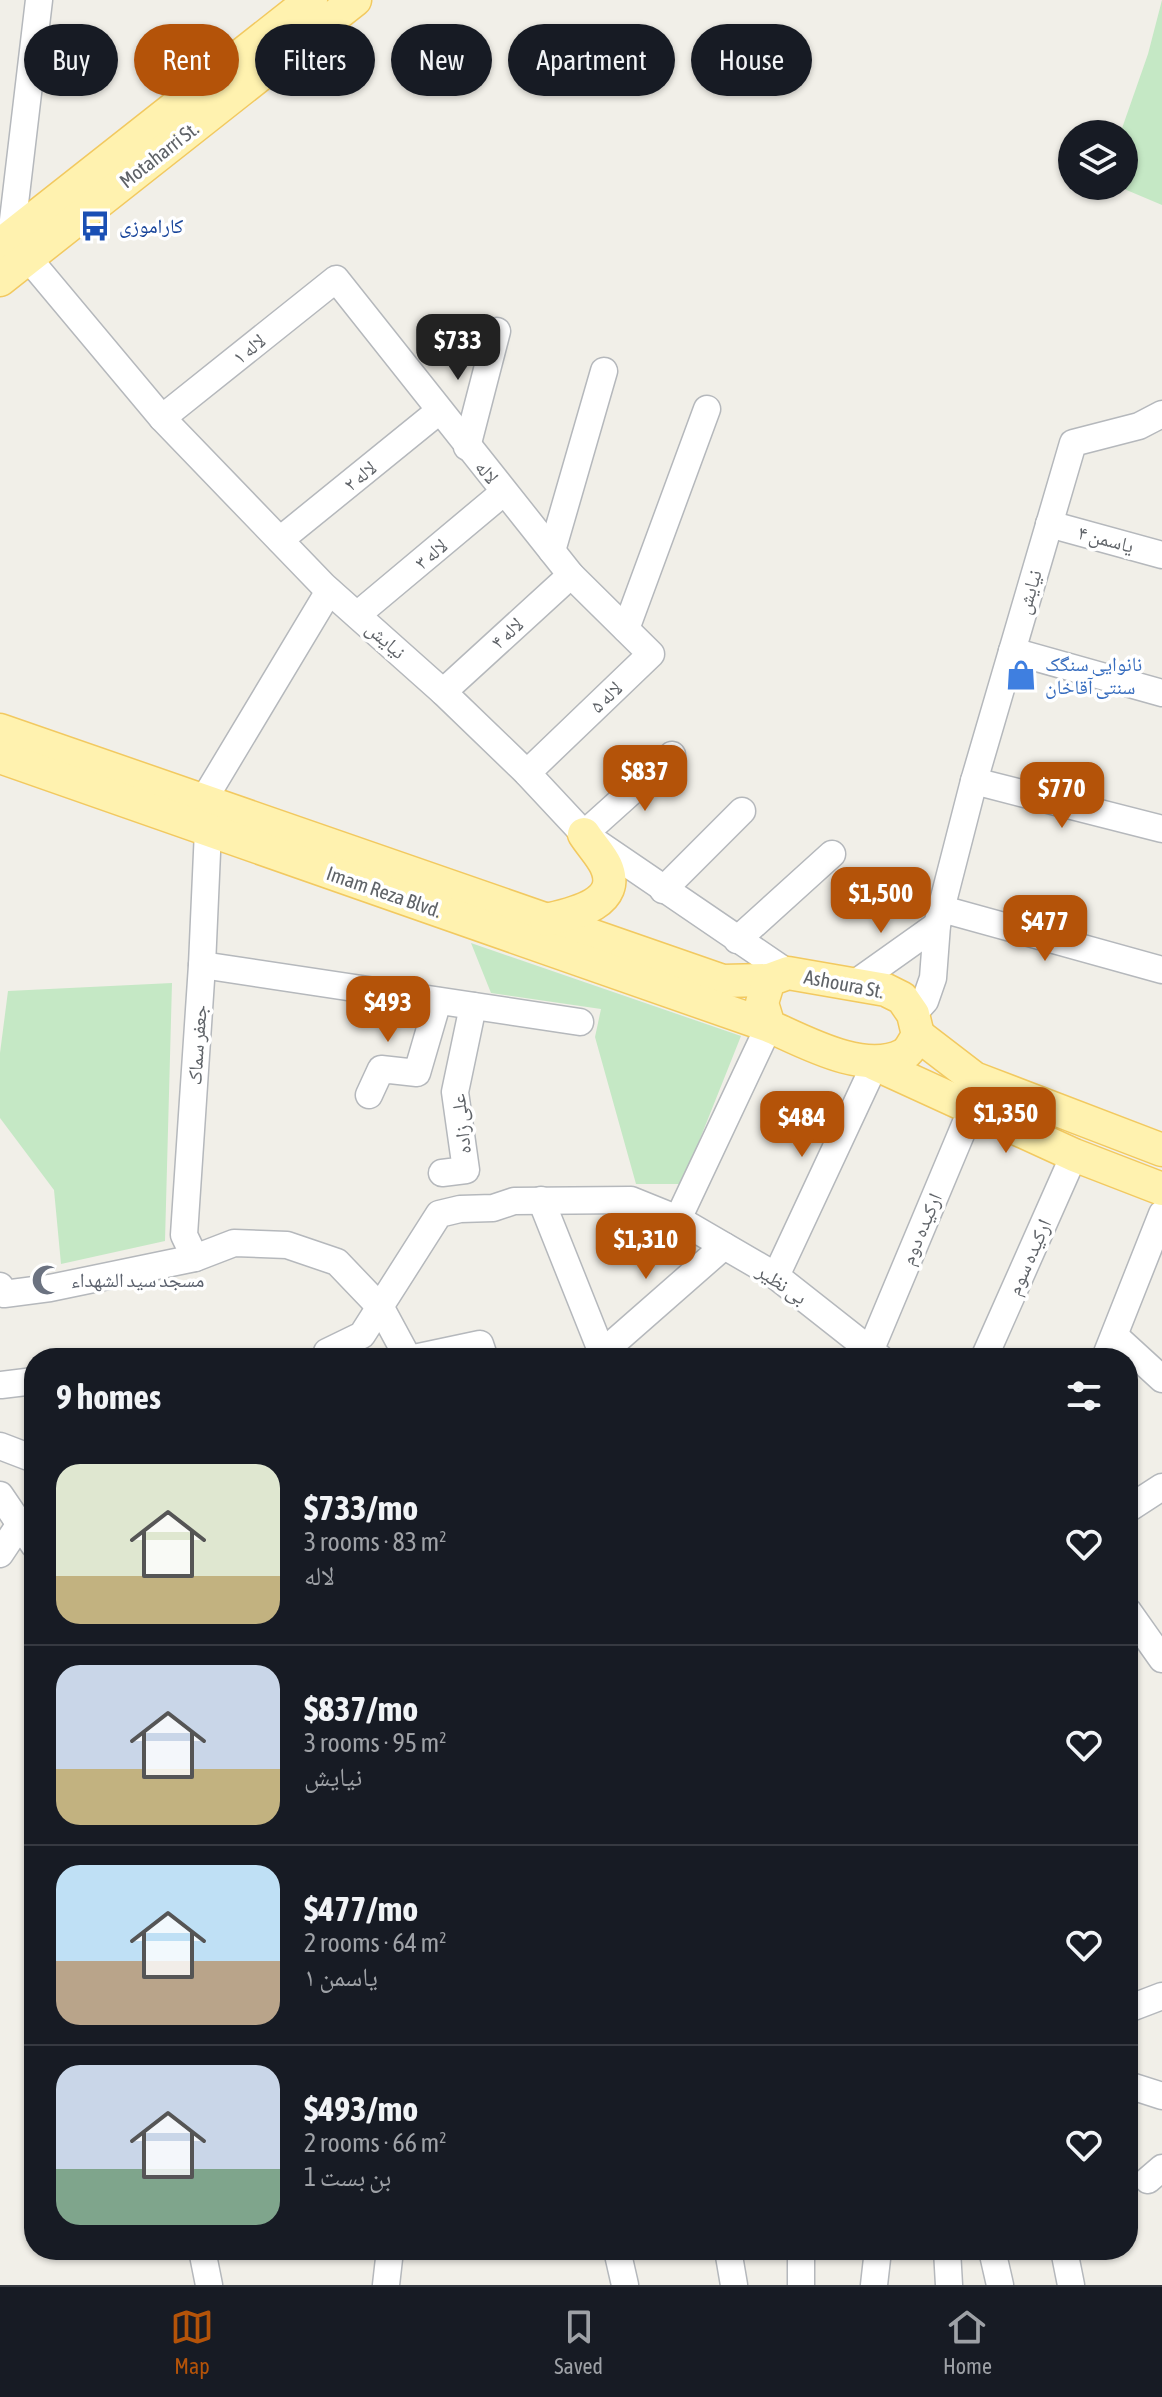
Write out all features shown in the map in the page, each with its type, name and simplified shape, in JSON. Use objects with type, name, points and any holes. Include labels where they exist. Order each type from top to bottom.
[{"type":"main road","name":"Motaharri St.","points":[[0,280],[13,247],[311,0]]},
{"type":"main road","name":"Motaharri St.","points":[[13,247],[355,0]]},
{"type":"main road","name":"Imam Reza Blvd.","points":[[0,730],[206,815],[769,1026]]},
{"type":"main road","name":"Imam Reza Blvd.","points":[[0,757],[206,815],[546,920],[723,981],[778,977]]},
{"type":"main road","points":[[546,920],[572,914],[601,901],[609,885],[607,867],[584,834]]},
{"type":"main road","points":[[778,977],[762,1003],[769,1026],[821,1048],[875,1064],[1074,1155],[1162,1189]]},
{"type":"main road","name":"Ashoura St.","points":[[778,977],[886,990],[902,998],[916,1024]]},
{"type":"main road","points":[[875,1064],[905,1054],[916,1024],[974,1078],[1162,1150]]},
{"type":"street","points":[[13,247],[11,143],[39,0]]},
{"type":"street","name":"نیایش","points":[[13,247],[162,418],[329,591],[443,692],[527,773],[584,834],[737,940],[778,977]]},
{"type":"street","name":"لاله ۱","points":[[162,418],[336,279]]},
{"type":"street","name":"لاله","points":[[336,279],[571,575],[651,654]]},
{"type":"street","points":[[467,447],[497,331]]},
{"type":"street","points":[[552,551],[604,371]]},
{"type":"street","points":[[626,629],[707,409]]},
{"type":"street","name":"لاله ۲","points":[[280,540],[439,411]]},
{"type":"street","name":"نیایش","points":[[916,1024],[933,978],[939,917],[974,781],[1073,443],[1139,426],[1162,414]]},
{"type":"street","name":"لاله ۳","points":[[357,615],[504,492]]},
{"type":"street","name":"یاسمن ۴","points":[[1049,524],[1162,555]]},
{"type":"street","name":"لاله ۴","points":[[443,692],[571,575]]},
{"type":"street","points":[[206,815],[329,591]]},
{"type":"street","points":[[1012,651],[1162,693]]},
{"type":"street","name":"لاله ۵","points":[[527,773],[651,654]]},
{"type":"street","points":[[584,834],[672,755]]},
{"type":"street","points":[[974,781],[1162,829]]},
{"type":"street","points":[[663,890],[742,811]]},
{"type":"street","name":"جعفر سماک","points":[[195,1258],[184,1235],[202,965],[206,815]]},
{"type":"street","points":[[737,940],[832,854]]},
{"type":"street","points":[[854,984],[939,917],[1162,970]]},
{"type":"street","points":[[202,965],[580,1022]]},
{"type":"street","points":[[369,1095],[381,1069],[417,1073],[438,1001]]},
{"type":"street","name":"علی زاده","points":[[442,1173],[466,1170],[455,1092],[473,1006]]},
{"type":"street","points":[[678,1219],[769,1026]]},
{"type":"street","points":[[776,1276],[875,1064]]},
{"type":"street","name":"ارکیده دوم","points":[[877,1348],[972,1108]]},
{"type":"street","name":"ارکیده سوم","points":[[988,1348],[1074,1155]]},
{"type":"street","points":[[541,1200],[600,1348]]},
{"type":"street","name":"بی نظیر","points":[[381,1308],[439,1214],[460,1209],[493,1208],[514,1201],[631,1200],[678,1219],[776,1276],[867,1348]]},
{"type":"street","points":[[1110,1347],[1162,1214]]},
{"type":"street","points":[[1,1295],[195,1258],[234,1243],[287,1245],[337,1262],[381,1308],[403,1348]]},
{"type":"street","points":[[612,1348],[724,1246]]},
{"type":"street","points":[[335,1348],[362,1335],[381,1308]]},
{"type":"street","points":[[461,1348],[480,1344],[481,1348]]},
{"type":"street","points":[[1138,1364],[1162,1379]]},
{"type":"street","points":[[0,1378],[24,1380]]},
{"type":"street","points":[[0,1446],[24,1455]]},
{"type":"street","points":[[1138,1503],[1162,1487]]},
{"type":"street","points":[[0,1495],[24,1531]]},
{"type":"street","points":[[0,1554],[24,1537]]},
{"type":"street","points":[[1138,1619],[1154,1632],[1162,1659]]},
{"type":"street","points":[[1138,2005],[1162,1996]]},
{"type":"street","points":[[1138,2088],[1162,2096]]},
{"type":"street","points":[[204,2260],[209,2285]]},
{"type":"street","points":[[386,2285],[389,2260]]},
{"type":"street","points":[[619,2260],[625,2285]]},
{"type":"street","points":[[730,2260],[734,2285]]},
{"type":"street","points":[[801,2260],[801,2285]]},
{"type":"street","points":[[874,2285],[877,2260]]},
{"type":"street","points":[[948,2260],[949,2285]]},
{"type":"street","points":[[994,2260],[1000,2285]]},
{"type":"street","points":[[1066,2260],[1071,2285]]},
{"type":"green space","points":[[1162,0],[1162,205],[1138,195],[1138,120],[1125,120],[1148,54]]},
{"type":"green space","points":[[471,943],[741,1036],[682,1184],[636,1184],[595,1037],[601,1009],[491,993]]},
{"type":"green space","points":[[172,983],[165,1241],[61,1264],[54,1190],[0,1118],[0,1053],[8,991]]},
{"type":"place","name":"کاراموزی","points":[[95,226]]},
{"type":"place","name":"نانوایی سنگک سنتی آقاخان","points":[[1021,675]]},
{"type":"place","name":"مسجد سید الشهداء","points":[[47,1280]]}]
